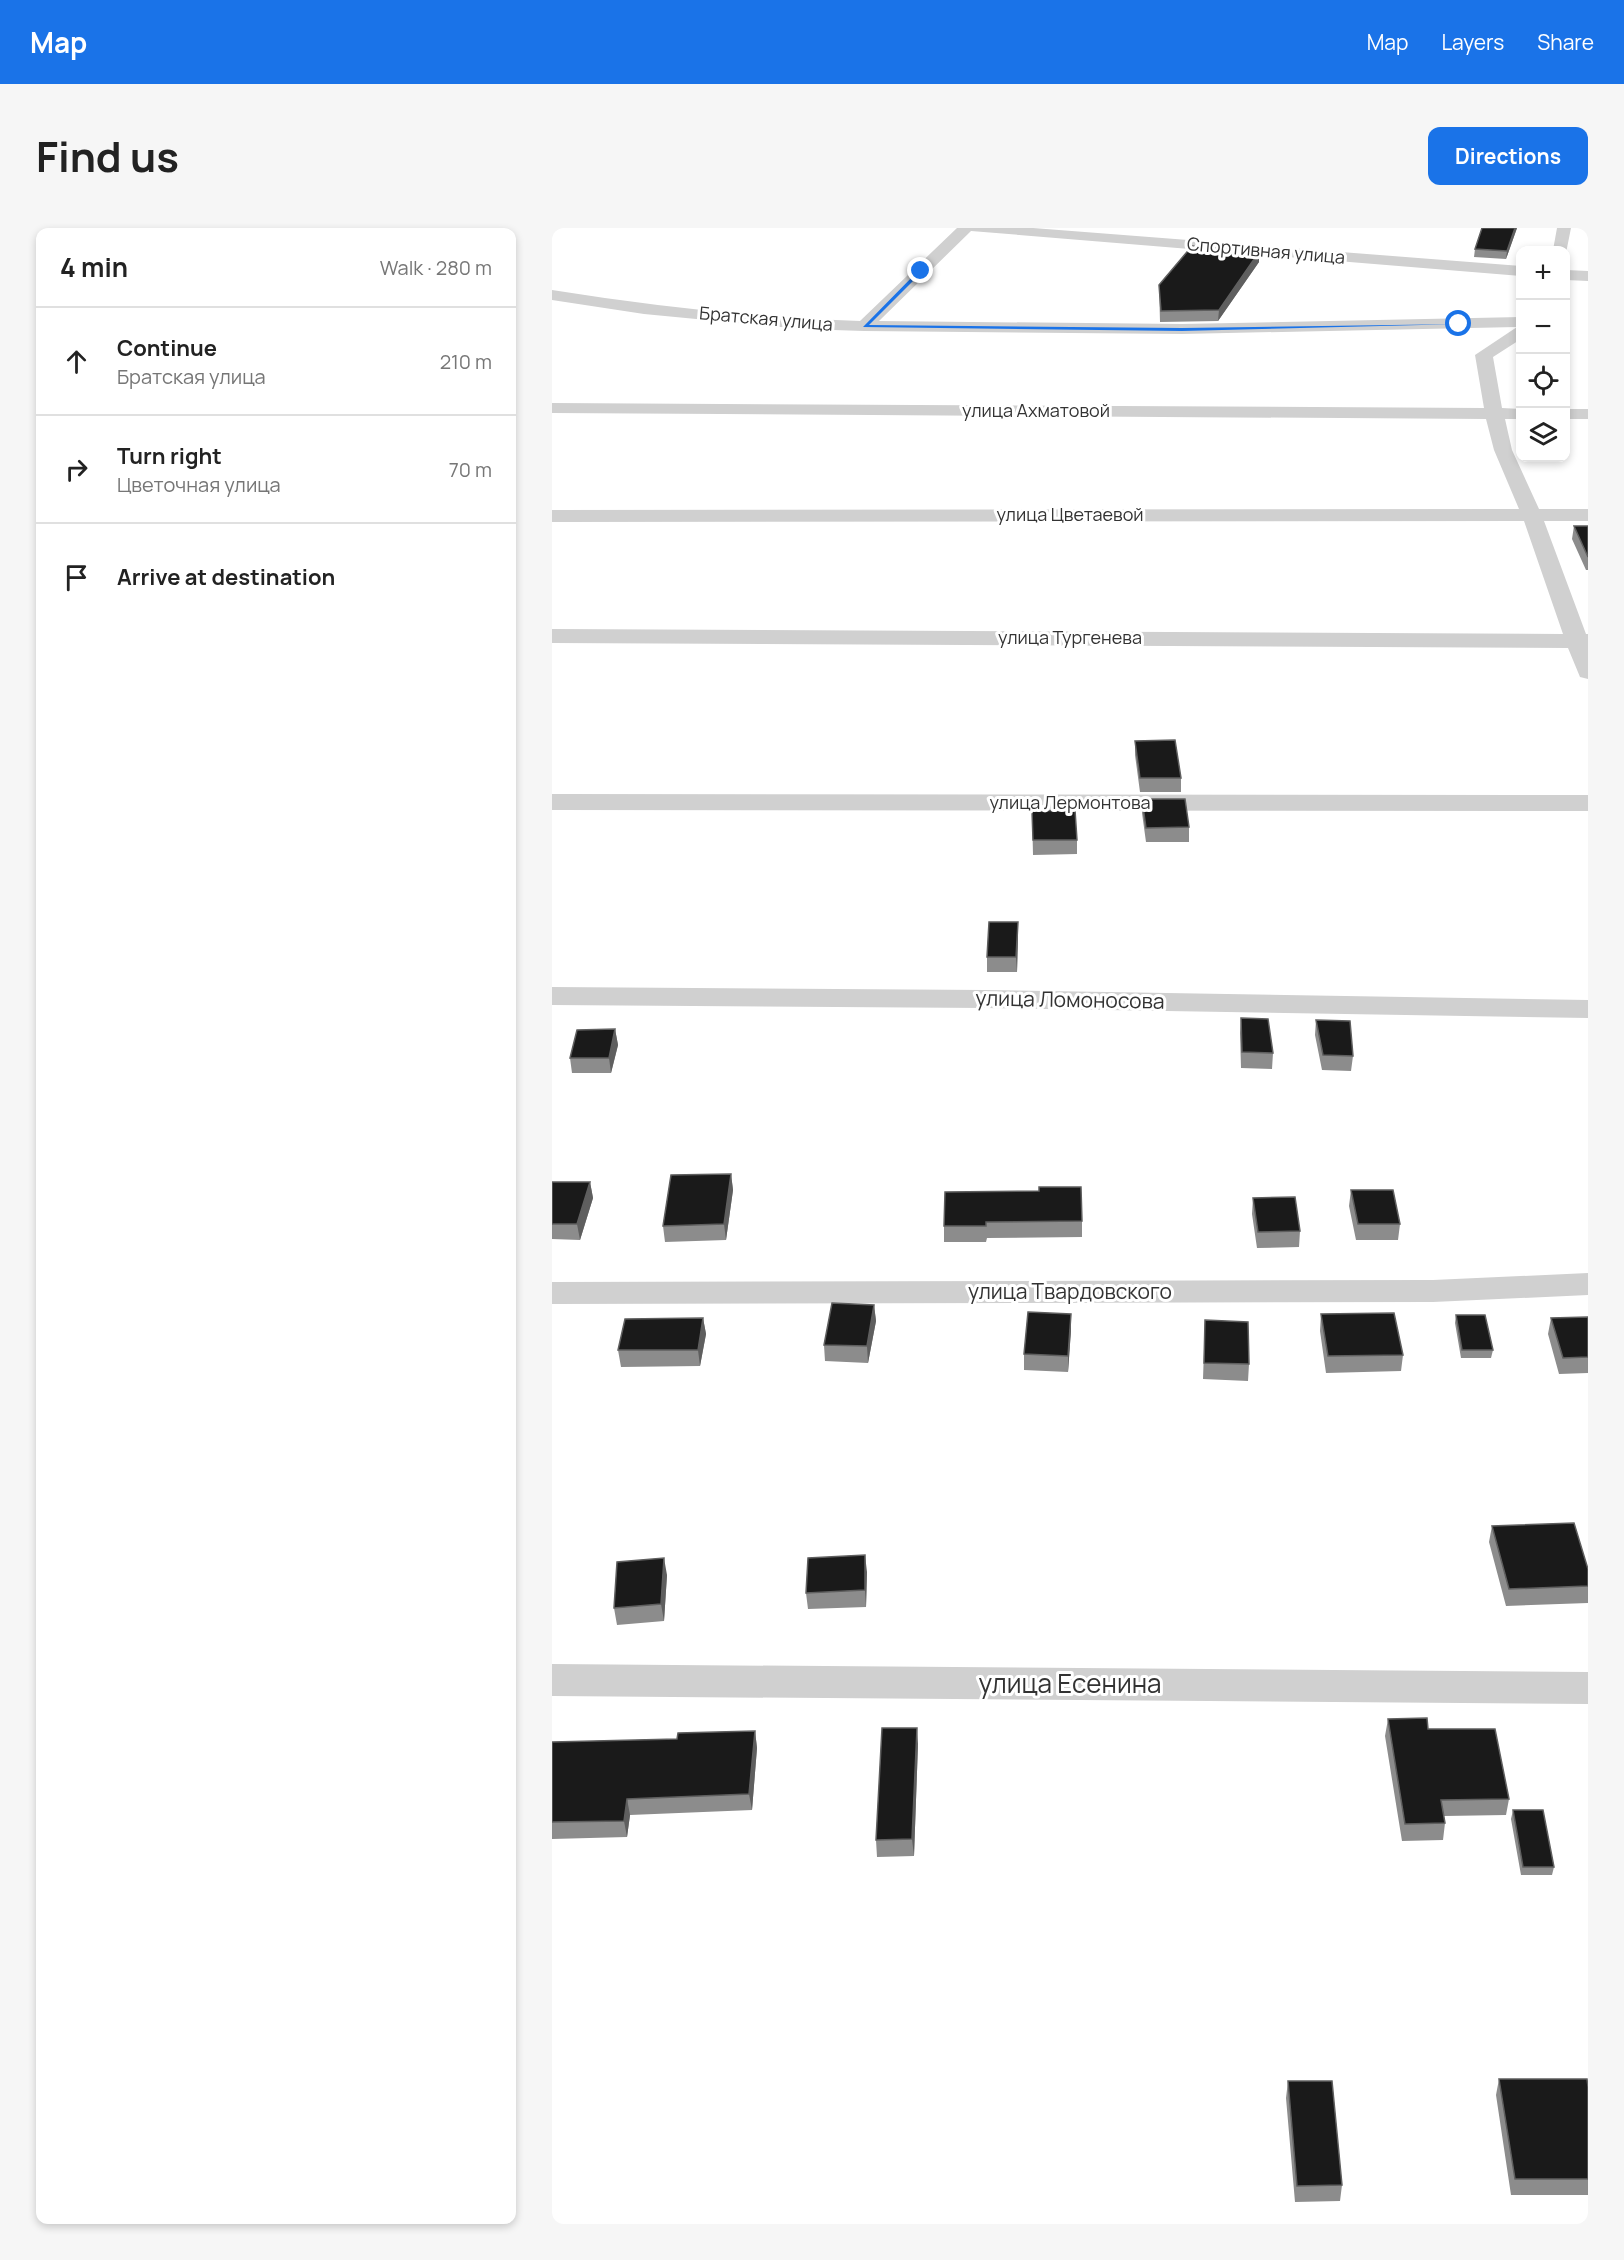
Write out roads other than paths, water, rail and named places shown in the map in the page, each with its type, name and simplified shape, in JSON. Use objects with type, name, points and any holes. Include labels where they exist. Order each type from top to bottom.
[{"type":"street","points":[[864,326],[966,228]]},
{"type":"street","name":"Спортивная улица","points":[[976,228],[1516,271]]},
{"type":"street","points":[[1562,246],[1564,228]]},
{"type":"street","points":[[1570,275],[1588,276]]},
{"type":"street","name":"Братская улица","points":[[552,295],[645,309],[802,324],[864,326],[1182,329],[1516,322]]},
{"type":"street","points":[[1516,334],[1490,351],[1494,414],[1503,450],[1532,515],[1582,641],[1588,672]]},
{"type":"street","name":"улица Ахматовой","points":[[552,408],[1516,414]]},
{"type":"street","points":[[1570,414],[1588,414]]},
{"type":"street","name":"улица Цветаевой","points":[[552,516],[1588,515]]},
{"type":"street","name":"улица Тургенева","points":[[552,636],[1582,641]]},
{"type":"street","name":"улица Лермонтова","points":[[552,802],[1588,804]]},
{"type":"street","name":"улица Ломоносова","points":[[552,996],[984,999],[1588,1009]]},
{"type":"street","name":"улица Твардовского","points":[[552,1293],[1433,1291],[1588,1284]]},
{"type":"street","name":"улица Есенина","points":[[552,1680],[1588,1688]]}]
